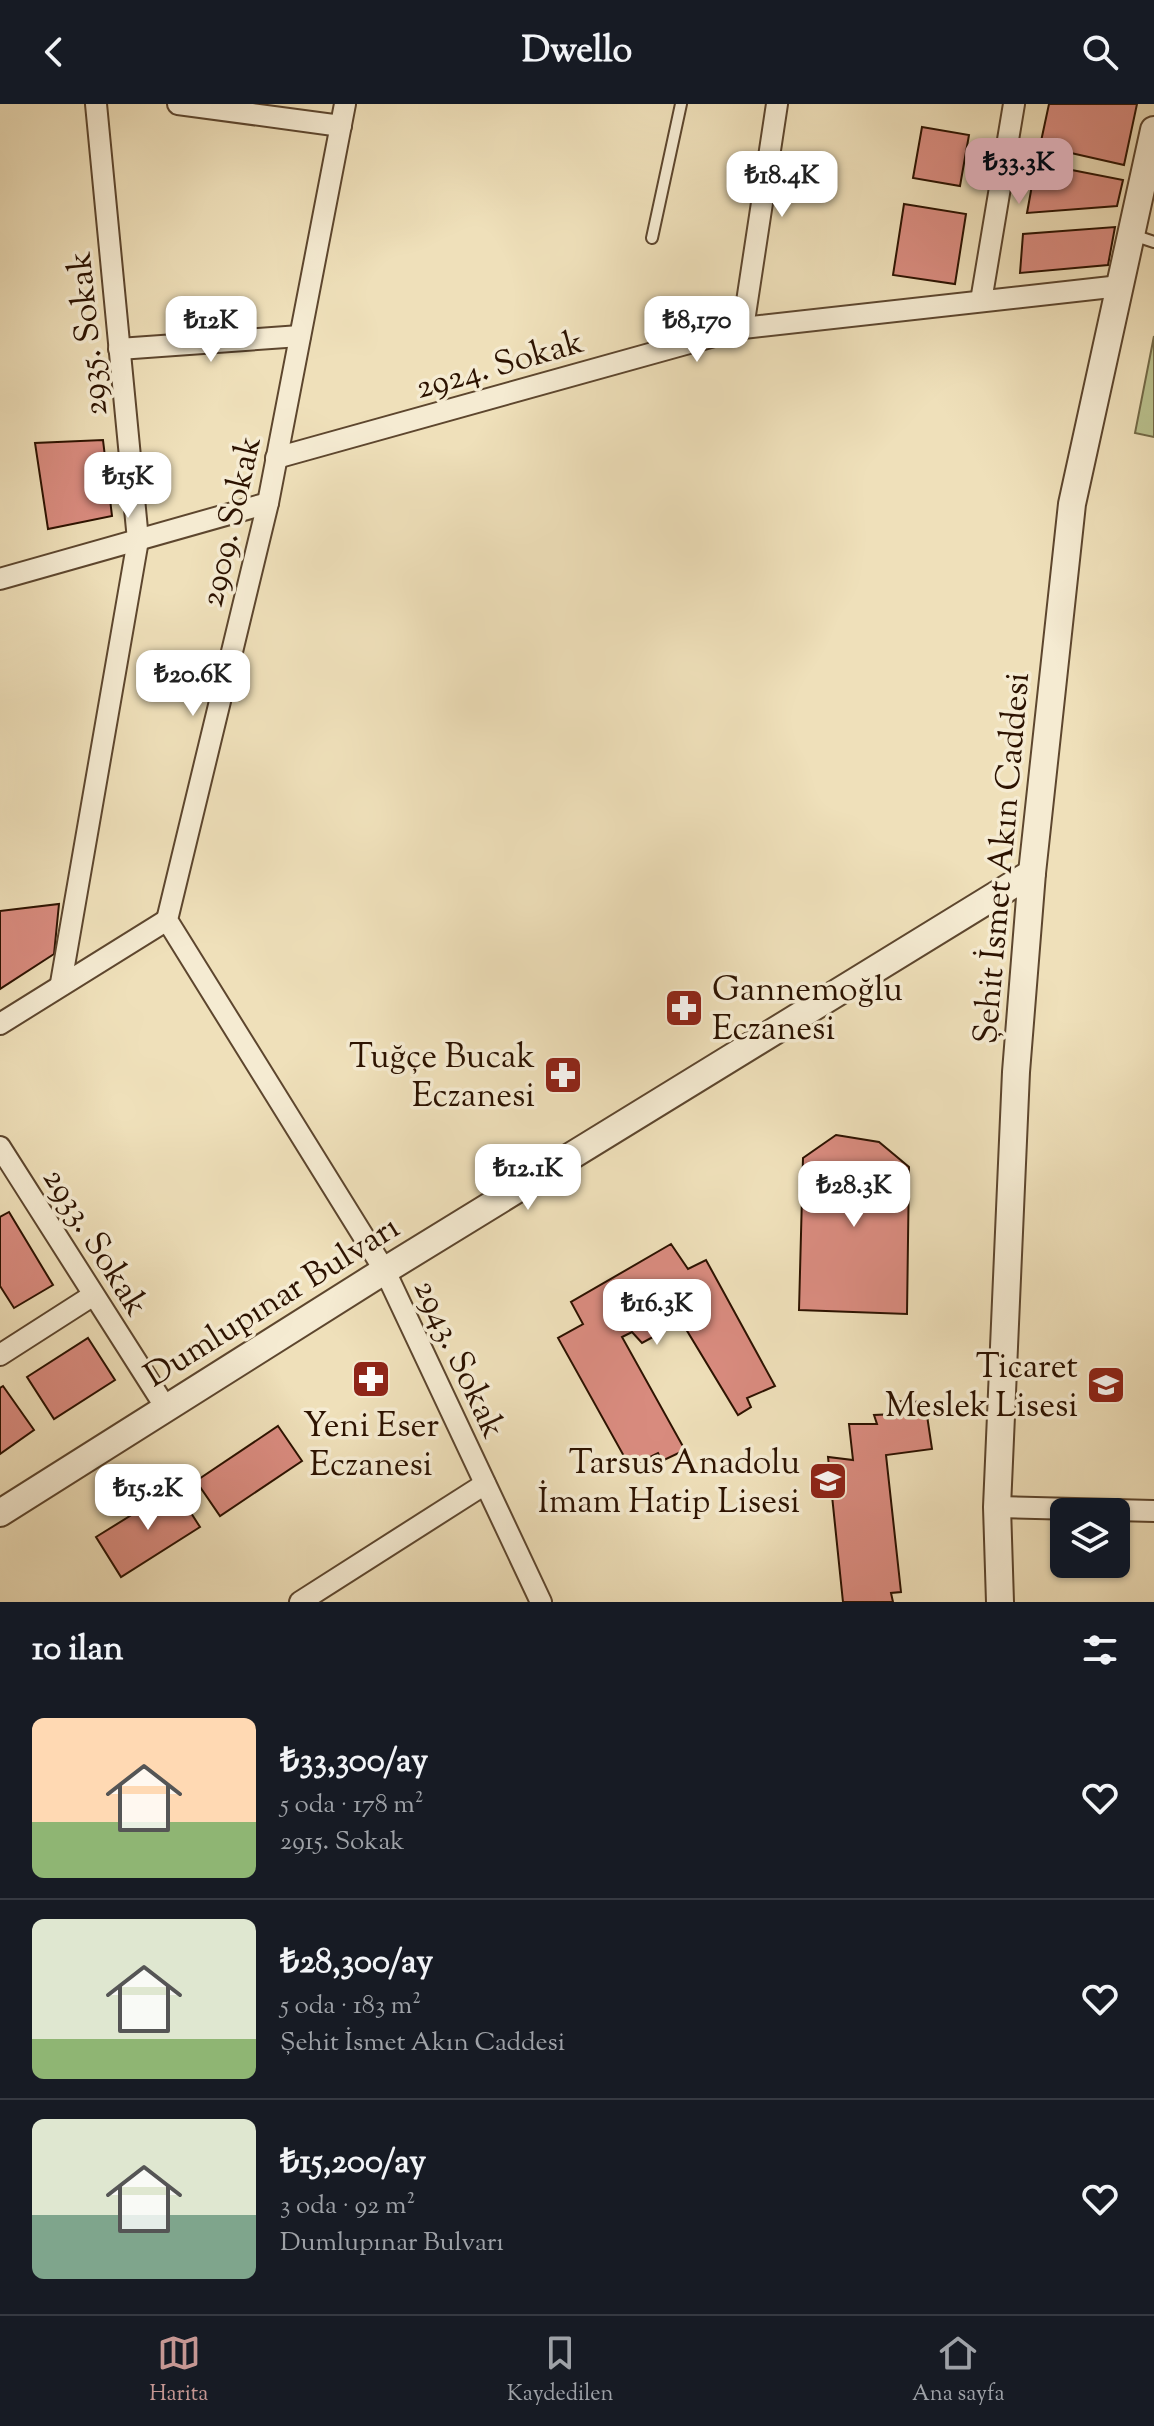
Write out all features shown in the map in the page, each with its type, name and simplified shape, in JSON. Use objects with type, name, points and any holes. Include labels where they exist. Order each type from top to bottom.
[{"type":"street","name":"2935. Sokak","points":[[61,983],[138,540],[96,104]]},
{"type":"street","points":[[178,104],[341,126]]},
{"type":"street","name":"2909. Sokak","points":[[167,920],[268,503],[345,104]]},
{"type":"street","points":[[743,328],[777,104]]},
{"type":"street","points":[[981,301],[1014,104]]},
{"type":"street","name":"Şehit İsmet Akın Caddesi","points":[[1000,1602],[997,1507],[1016,1072],[1032,873],[1072,504],[1120,286],[1143,238],[1154,130]]},
{"type":"street","name":"2924. Sokak","points":[[276,458],[743,328],[1120,286]]},
{"type":"street","points":[[119,349],[300,336]]},
{"type":"street","points":[[0,579],[268,503]]},
{"type":"street","name":"Dumlupınar Bulvarı","points":[[0,1513],[385,1271],[1032,873]]},
{"type":"street","points":[[0,1024],[61,983],[167,920],[385,1271]]},
{"type":"street","name":"2933. Sokak","points":[[0,1147],[166,1408]]},
{"type":"street","name":"2943. Sokak","points":[[385,1271],[541,1602]]},
{"type":"street","points":[[0,1355],[92,1296]]},
{"type":"street","points":[[300,1602],[485,1484]]},
{"type":"street","points":[[997,1507],[1154,1511]]},
{"type":"lane","points":[[652,238],[681,104]]},
{"type":"green space","points":[[1154,336],[1154,437],[1135,433]]},
{"type":"building","points":[[1049,104],[1137,104],[1124,165],[1040,146]]},
{"type":"building","points":[[922,127],[969,135],[960,186],[913,178]]},
{"type":"building","points":[[1036,163],[1123,180],[1117,206],[1027,213]]},
{"type":"building","points":[[904,204],[966,214],[955,284],[893,275]]},
{"type":"building","points":[[1115,227],[1108,265],[1020,273],[1023,234]]},
{"type":"building","points":[[103,440],[112,516],[48,529],[35,443]]},
{"type":"building","points":[[59,904],[54,954],[0,989],[0,911]]},
{"type":"building","points":[[836,1135],[879,1142],[909,1167],[907,1314],[799,1310],[803,1158]]},
{"type":"building","points":[[9,1212],[53,1285],[14,1308],[0,1286],[0,1217]]},
{"type":"building","points":[[671,1244],[688,1269],[706,1260],[775,1386],[747,1398],[751,1407],[738,1415],[675,1311],[669,1313],[675,1325],[642,1343],[632,1332],[622,1337],[685,1450],[662,1461],[658,1453],[630,1467],[558,1338],[583,1324],[571,1302]]},
{"type":"building","points":[[88,1338],[115,1380],[54,1419],[27,1377]]},
{"type":"building","points":[[3,1386],[34,1430],[0,1454],[0,1388]]},
{"type":"building","points":[[894,1401],[925,1402],[932,1449],[886,1455],[901,1592],[891,1593],[893,1602],[843,1602],[828,1457],[853,1460],[849,1424],[877,1424],[874,1415],[896,1414]]},
{"type":"building","points":[[278,1426],[302,1461],[220,1516],[196,1481]]},
{"type":"building","points":[[175,1488],[200,1527],[121,1577],[96,1537]]},
{"type":"place","name":"Gannemoğlu Eczanesi","points":[[684,1008]]},
{"type":"place","name":"Tuğçe Bucak Eczanesi","points":[[563,1075]]},
{"type":"place","name":"Yeni Eser Eczanesi","points":[[371,1379]]},
{"type":"place","name":"Ticaret Meslek Lisesi","points":[[1106,1385]]},
{"type":"place","name":"Tarsus Anadolu İmam Hatip Lisesi","points":[[828,1481]]}]
